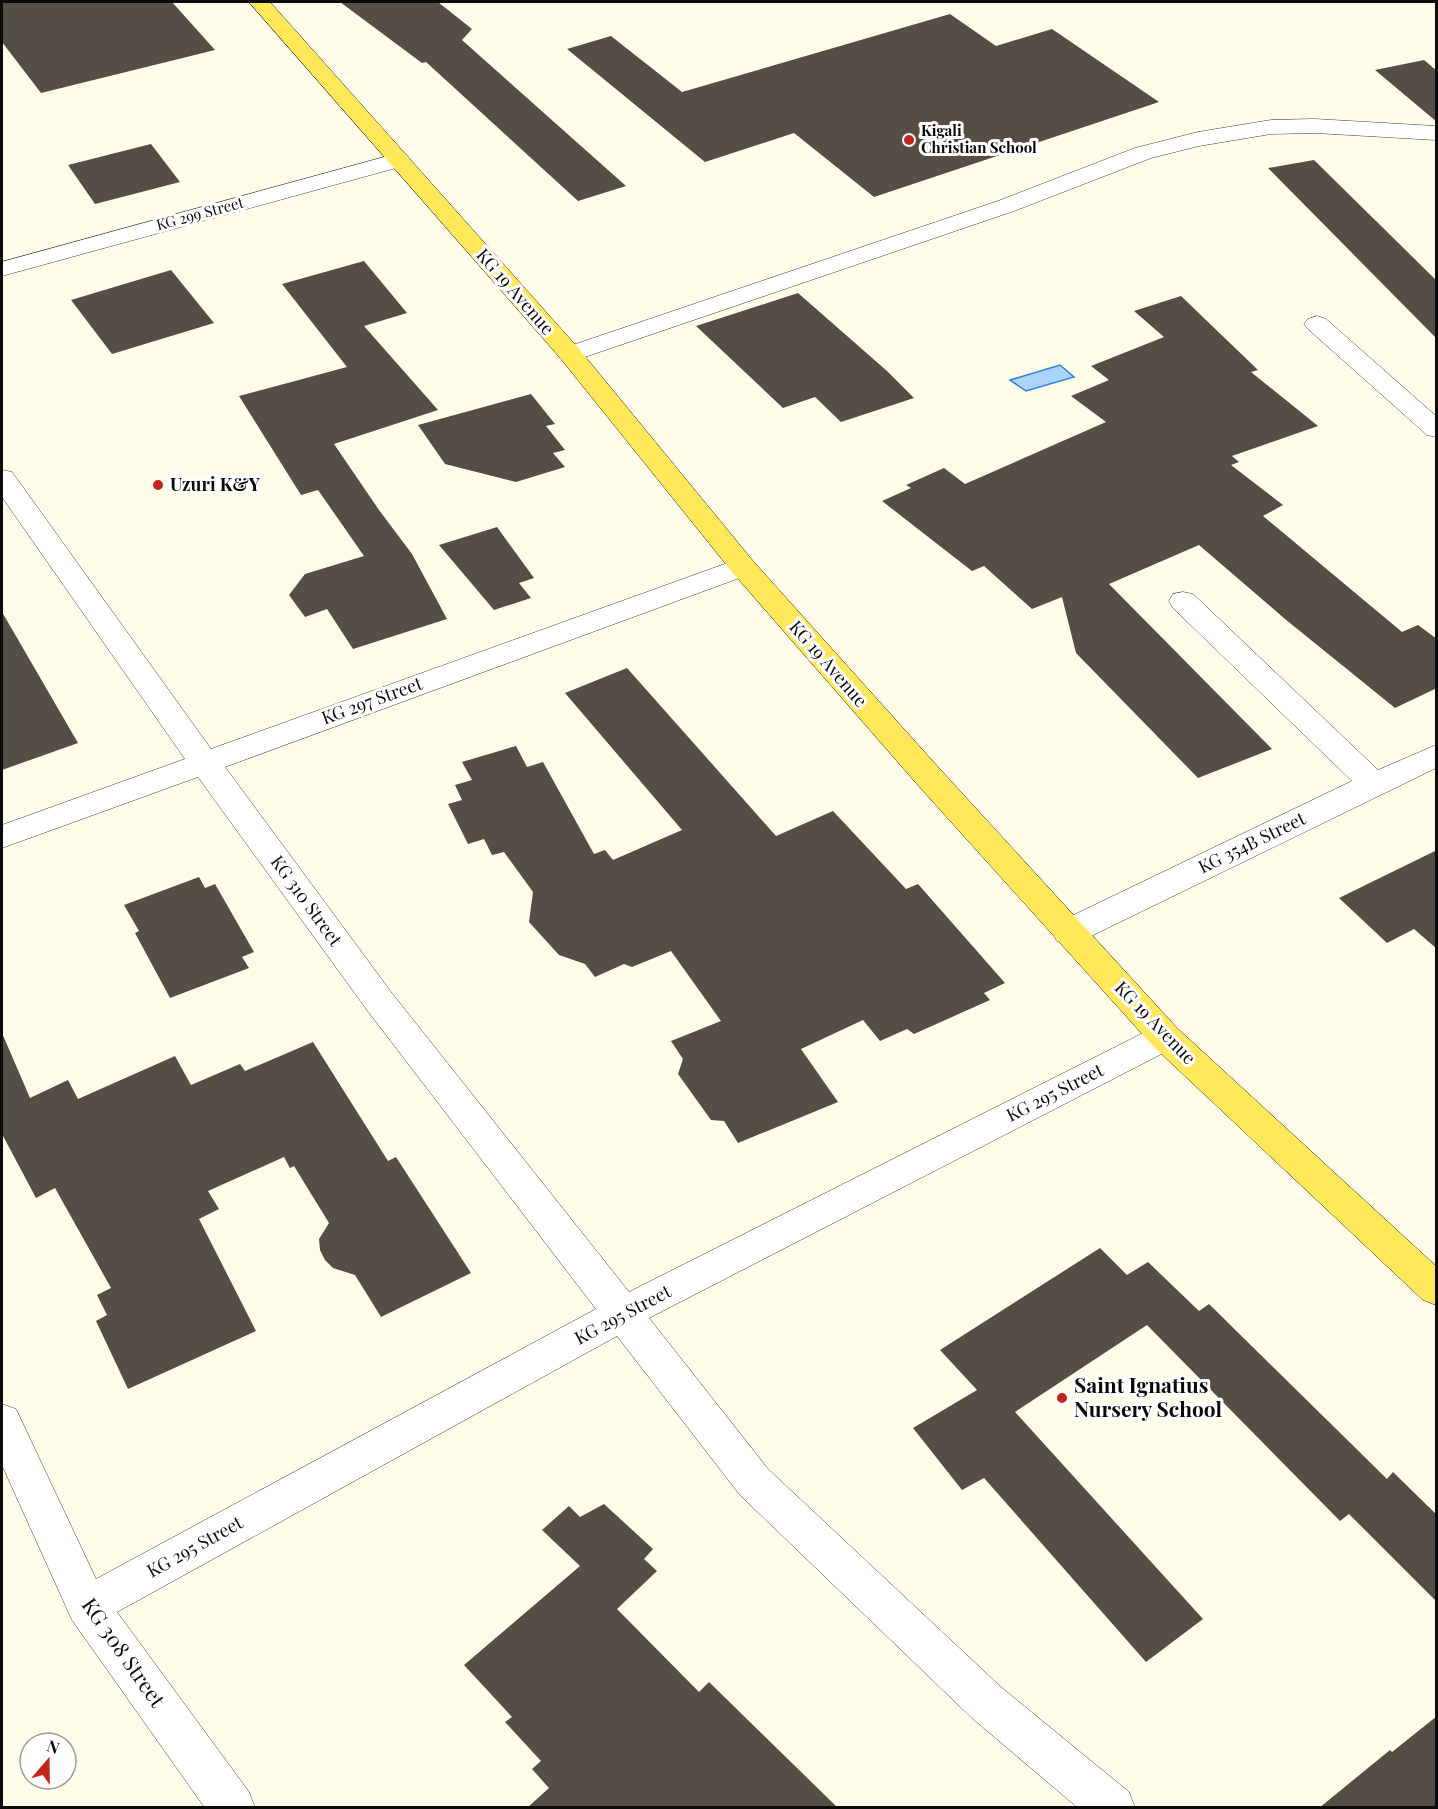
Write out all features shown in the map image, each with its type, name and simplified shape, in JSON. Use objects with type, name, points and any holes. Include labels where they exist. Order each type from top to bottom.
[{"type":"main road","name":"KG 19 Avenue","points":[[259,2],[570,354],[743,567],[1165,1037],[1437,1289]]},
{"type":"street","points":[[570,354],[1006,206],[1143,153],[1198,139],[1272,128],[1316,126],[1437,134]]},
{"type":"street","name":"KG 299 Street","points":[[2,269],[399,160]]},
{"type":"street","points":[[1317,324],[1437,429]]},
{"type":"street","points":[[1407,403],[1437,395]]},
{"type":"street","name":"KG 310 Street","points":[[2,478],[204,762],[379,1001],[754,1482],[987,1703],[1113,1808]]},
{"type":"street","name":"KG 297 Street","points":[[2,837],[743,567]]},
{"type":"street","points":[[1183,601],[1374,784]]},
{"type":"street","name":"KG 354B Street","points":[[1069,932],[1374,784],[1437,756]]},
{"type":"street","name":"KG 295 Street","points":[[87,1606],[622,1314],[1165,1037]]},
{"type":"street","name":"KG 308 Street","points":[[2,1422],[87,1606],[233,1808]]},
{"type":"water","points":[[1060,365],[1074,377],[1026,391],[1010,380]]},
{"type":"building","points":[[2,2],[172,2],[215,50],[41,93],[2,42]]},
{"type":"building","points":[[340,2],[438,2],[472,29],[462,40],[626,186],[578,201],[426,62],[422,63]]},
{"type":"building","points":[[950,14],[996,46],[1052,29],[1159,102],[874,197],[794,133],[705,162],[567,49],[611,36],[682,92]]},
{"type":"building","points":[[1424,60],[1437,71],[1437,122],[1375,70]]},
{"type":"building","points":[[151,144],[180,182],[95,204],[68,165]]},
{"type":"building","points":[[1314,160],[1437,281],[1437,339],[1268,168]]},
{"type":"building","points":[[364,261],[407,313],[364,326],[438,410],[334,444],[412,554],[447,619],[353,649],[327,609],[305,617],[289,595],[305,574],[364,556],[318,490],[301,495],[239,396],[347,367],[282,284]]},
{"type":"building","points":[[171,270],[214,323],[112,354],[71,300]]},
{"type":"building","points":[[798,293],[887,371],[914,398],[841,422],[815,397],[783,408],[696,326]]},
{"type":"building","points":[[1181,296],[1258,370],[1251,372],[1318,426],[1232,456],[1239,462],[1231,465],[1283,505],[1263,516],[1402,632],[1418,625],[1437,639],[1437,688],[1395,708],[1285,619],[1199,545],[1109,584],[1272,749],[1198,778],[1076,653],[1062,597],[1032,609],[984,566],[972,571],[882,501],[911,488],[906,485],[944,468],[965,484],[1106,422],[1071,396],[1109,380],[1091,366],[1164,337],[1134,311]]},
{"type":"building","points":[[531,394],[555,424],[546,426],[565,450],[553,453],[565,467],[516,482],[445,464],[418,425]]},
{"type":"building","points":[[497,527],[534,578],[519,583],[531,598],[494,610],[439,545]]},
{"type":"building","points":[[2,612],[78,743],[2,770]]},
{"type":"building","points":[[627,668],[776,836],[833,811],[906,889],[918,884],[1005,983],[984,993],[990,1000],[914,1034],[907,1029],[880,1041],[863,1020],[801,1049],[838,1102],[738,1143],[724,1121],[711,1120],[678,1074],[683,1059],[671,1041],[721,1021],[671,951],[632,967],[624,964],[595,977],[585,964],[559,955],[529,922],[533,892],[504,852],[492,855],[484,839],[468,844],[448,804],[462,800],[455,785],[472,780],[462,762],[516,746],[527,767],[543,762],[594,854],[605,850],[613,860],[682,830],[565,693]]},
{"type":"building","points":[[1437,850],[1437,949],[1414,929],[1387,943],[1339,898]]},
{"type":"building","points":[[199,877],[205,888],[215,884],[254,952],[242,957],[249,968],[170,998],[135,933],[139,931],[124,905]]},
{"type":"building","points":[[2,1033],[30,1098],[68,1080],[78,1099],[175,1056],[191,1085],[240,1064],[245,1071],[313,1042],[388,1161],[396,1157],[471,1273],[381,1317],[355,1275],[333,1268],[325,1260],[320,1250],[319,1239],[329,1223],[294,1166],[290,1168],[284,1157],[208,1191],[219,1209],[199,1219],[256,1331],[128,1389],[96,1321],[107,1315],[97,1295],[111,1288],[55,1188],[36,1198],[2,1134]]},
{"type":"building","points":[[1100,1248],[1127,1275],[1148,1262],[1199,1311],[1209,1304],[1387,1479],[1393,1472],[1437,1515],[1437,1602],[1349,1514],[1340,1521],[1147,1325],[1015,1412],[1203,1619],[1146,1662],[984,1478],[962,1490],[913,1428],[977,1390],[940,1350]]},
{"type":"building","points":[[604,1504],[653,1549],[644,1559],[657,1571],[617,1609],[699,1692],[709,1682],[838,1808],[527,1808],[549,1788],[532,1769],[541,1761],[505,1722],[512,1717],[464,1665],[580,1566],[542,1530],[569,1506],[580,1517]]},
{"type":"building","points":[[1437,1716],[1437,1808],[1319,1808],[1390,1750],[1392,1752]]},
{"type":"place","name":"Kigali Christian School","points":[[909,140]]},
{"type":"place","name":"Uzuri K&Y","points":[[158,485]]},
{"type":"place","name":"Saint Ignatius Nursery School","points":[[1062,1398]]}]
